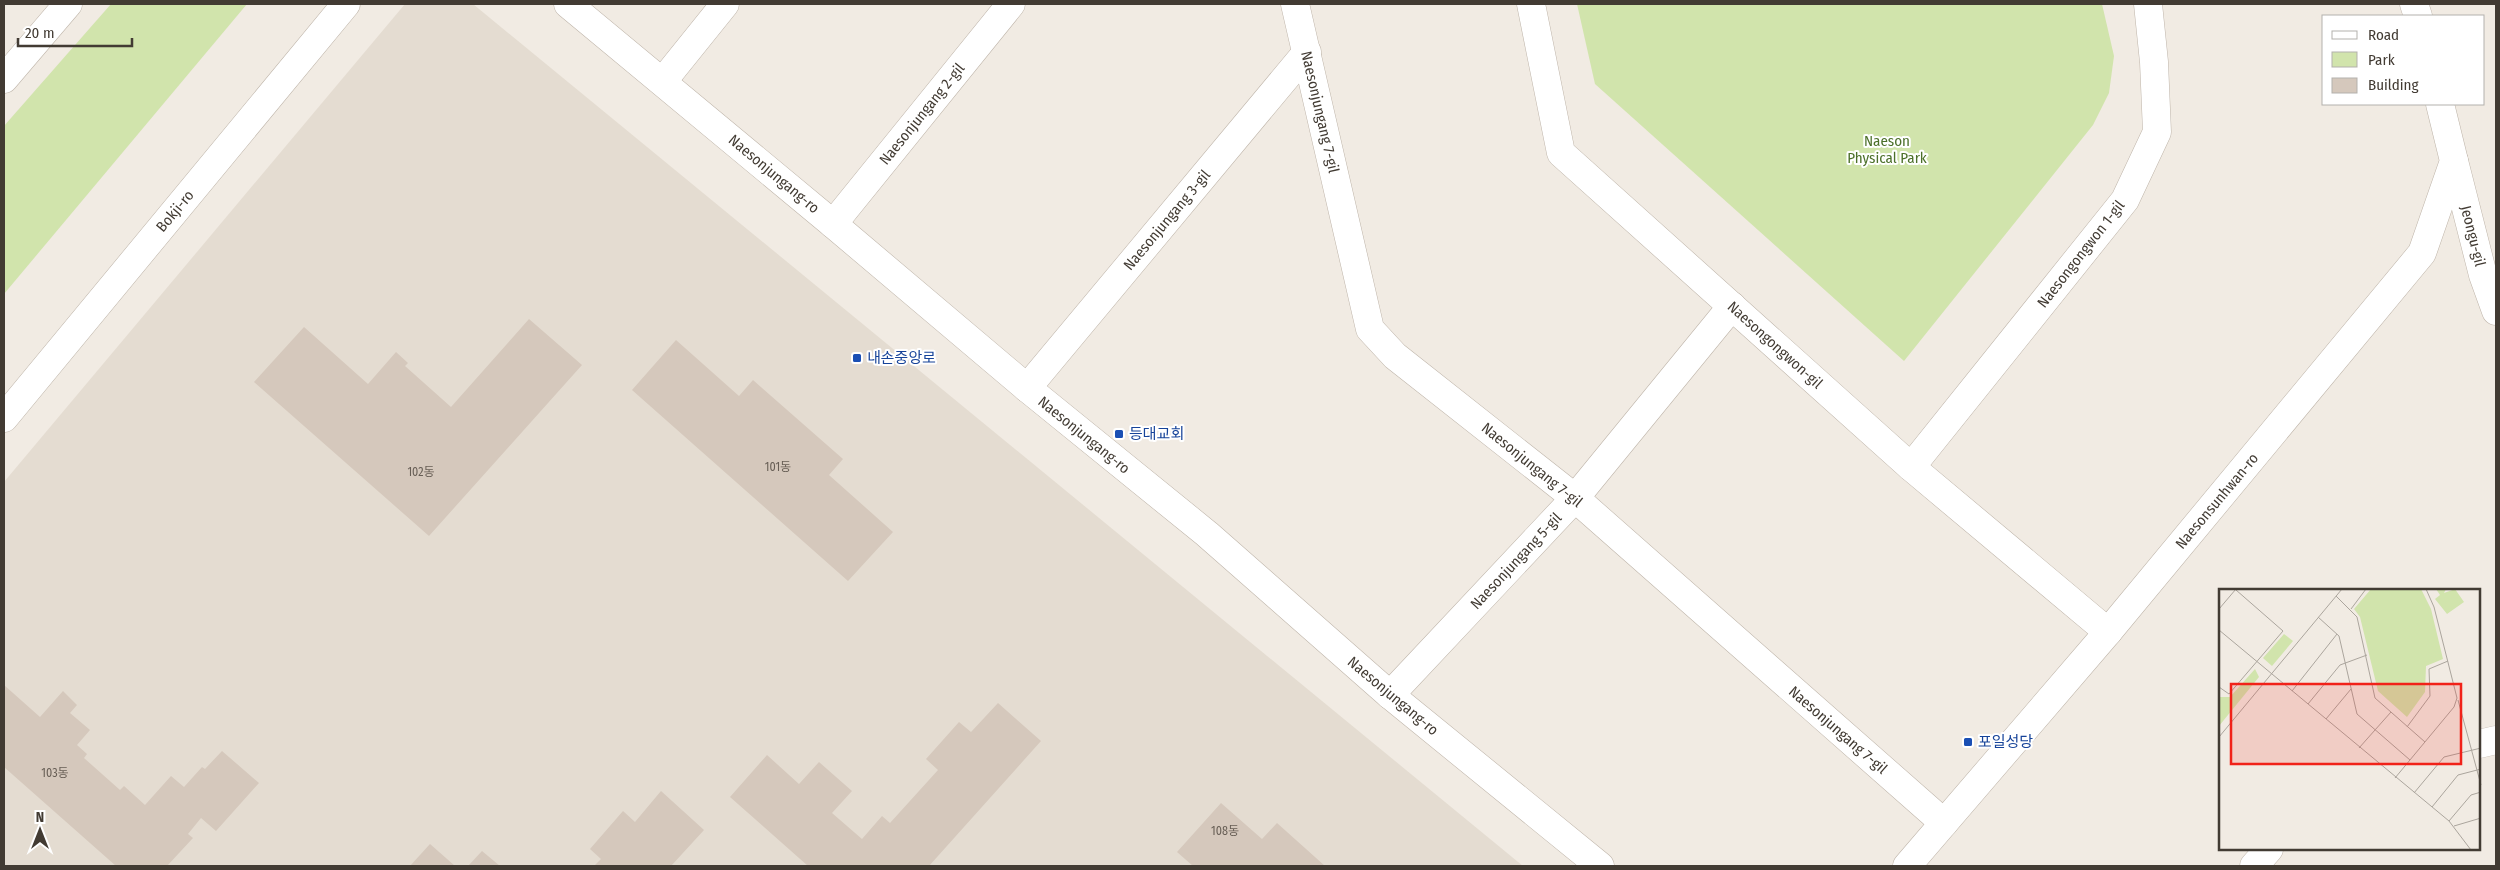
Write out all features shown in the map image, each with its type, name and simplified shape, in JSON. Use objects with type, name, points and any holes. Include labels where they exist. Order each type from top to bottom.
[{"type":"street","points":[[4,79],[68,4]]},
{"type":"street","name":"Bokji-ro","points":[[4,418],[346,4]]},
{"type":"street","name":"Naesonjungang-ro","points":[[568,4],[663,81],[1027,388],[1207,534],[1390,695],[1600,866]]},
{"type":"street","points":[[663,81],[725,4]]},
{"type":"street","name":"Naesonjungang 2-gil","points":[[833,224],[1011,4]]},
{"type":"street","name":"Naesonjungang 7-gil","points":[[1295,4],[1370,329],[1395,356],[1575,498],[1944,824]]},
{"type":"street","name":"Naesongongwon-gil","points":[[1531,4],[1560,153],[1911,467],[2108,632]]},
{"type":"street","name":"Naesongongwon 1-gil","points":[[1911,467],[2125,200],[2140,171],[2157,132],[2154,62],[2148,4]]},
{"type":"street","name":"Naesonjungang 3-gil","points":[[1027,388],[1307,52]]},
{"type":"street","points":[[2440,105],[2454,161]]},
{"type":"street","name":"Jeongu-gil","points":[[2454,161],[2483,275],[2496,311]]},
{"type":"street","name":"Naesonsunhwan-ro","points":[[1907,866],[2108,632],[2422,253],[2454,161]]},
{"type":"street","name":"Naesonjungang 5-gil","points":[[1390,695],[1575,498],[1732,306]]},
{"type":"street","points":[[2480,744],[2496,740]]},
{"type":"street","points":[[2254,866],[2268,850]]},
{"type":"shaded area","points":[[405,4],[473,4],[1523,866],[4,866],[4,482]]},
{"type":"green space","points":[[111,4],[247,4],[4,294],[4,126]]},
{"type":"green space","name":"Naeson Physical Park","points":[[1577,4],[2102,4],[2114,56],[2109,93],[2093,125],[1904,361],[1595,84]]},
{"type":"building","points":[[529,319],[582,365],[429,536],[254,382],[304,327],[368,384],[396,352],[408,363],[405,366],[451,407]]},
{"type":"building","points":[[676,340],[739,396],[753,380],[843,459],[829,475],[893,532],[848,581],[632,390]]},
{"type":"building","points":[[4,685],[40,717],[63,691],[77,705],[70,713],[90,730],[77,745],[87,754],[84,758],[120,790],[124,786],[145,805],[171,776],[184,787],[202,767],[205,769],[222,751],[259,783],[216,831],[201,818],[188,834],[193,838],[167,866],[116,866],[4,767]]},
{"type":"building","points":[[998,703],[1041,741],[929,866],[808,866],[730,797],[767,755],[799,784],[819,762],[852,791],[832,813],[862,839],[882,816],[890,823],[938,770],[926,759],[959,722],[971,732]]},
{"type":"building","points":[[661,791],[704,830],[671,866],[594,866],[601,859],[590,849],[623,811],[635,822]]},
{"type":"building","points":[[1221,803],[1262,839],[1277,823],[1325,866],[1193,866],[1177,852]]},
{"type":"building","points":[[430,844],[455,866],[410,866]]},
{"type":"building","points":[[482,851],[500,866],[468,866]]},
{"type":"place","name":"내손중앙로","points":[[857,358]]},
{"type":"place","name":"등대교회","points":[[1119,434]]},
{"type":"place","name":"포일성당","points":[[1968,742]]}]
